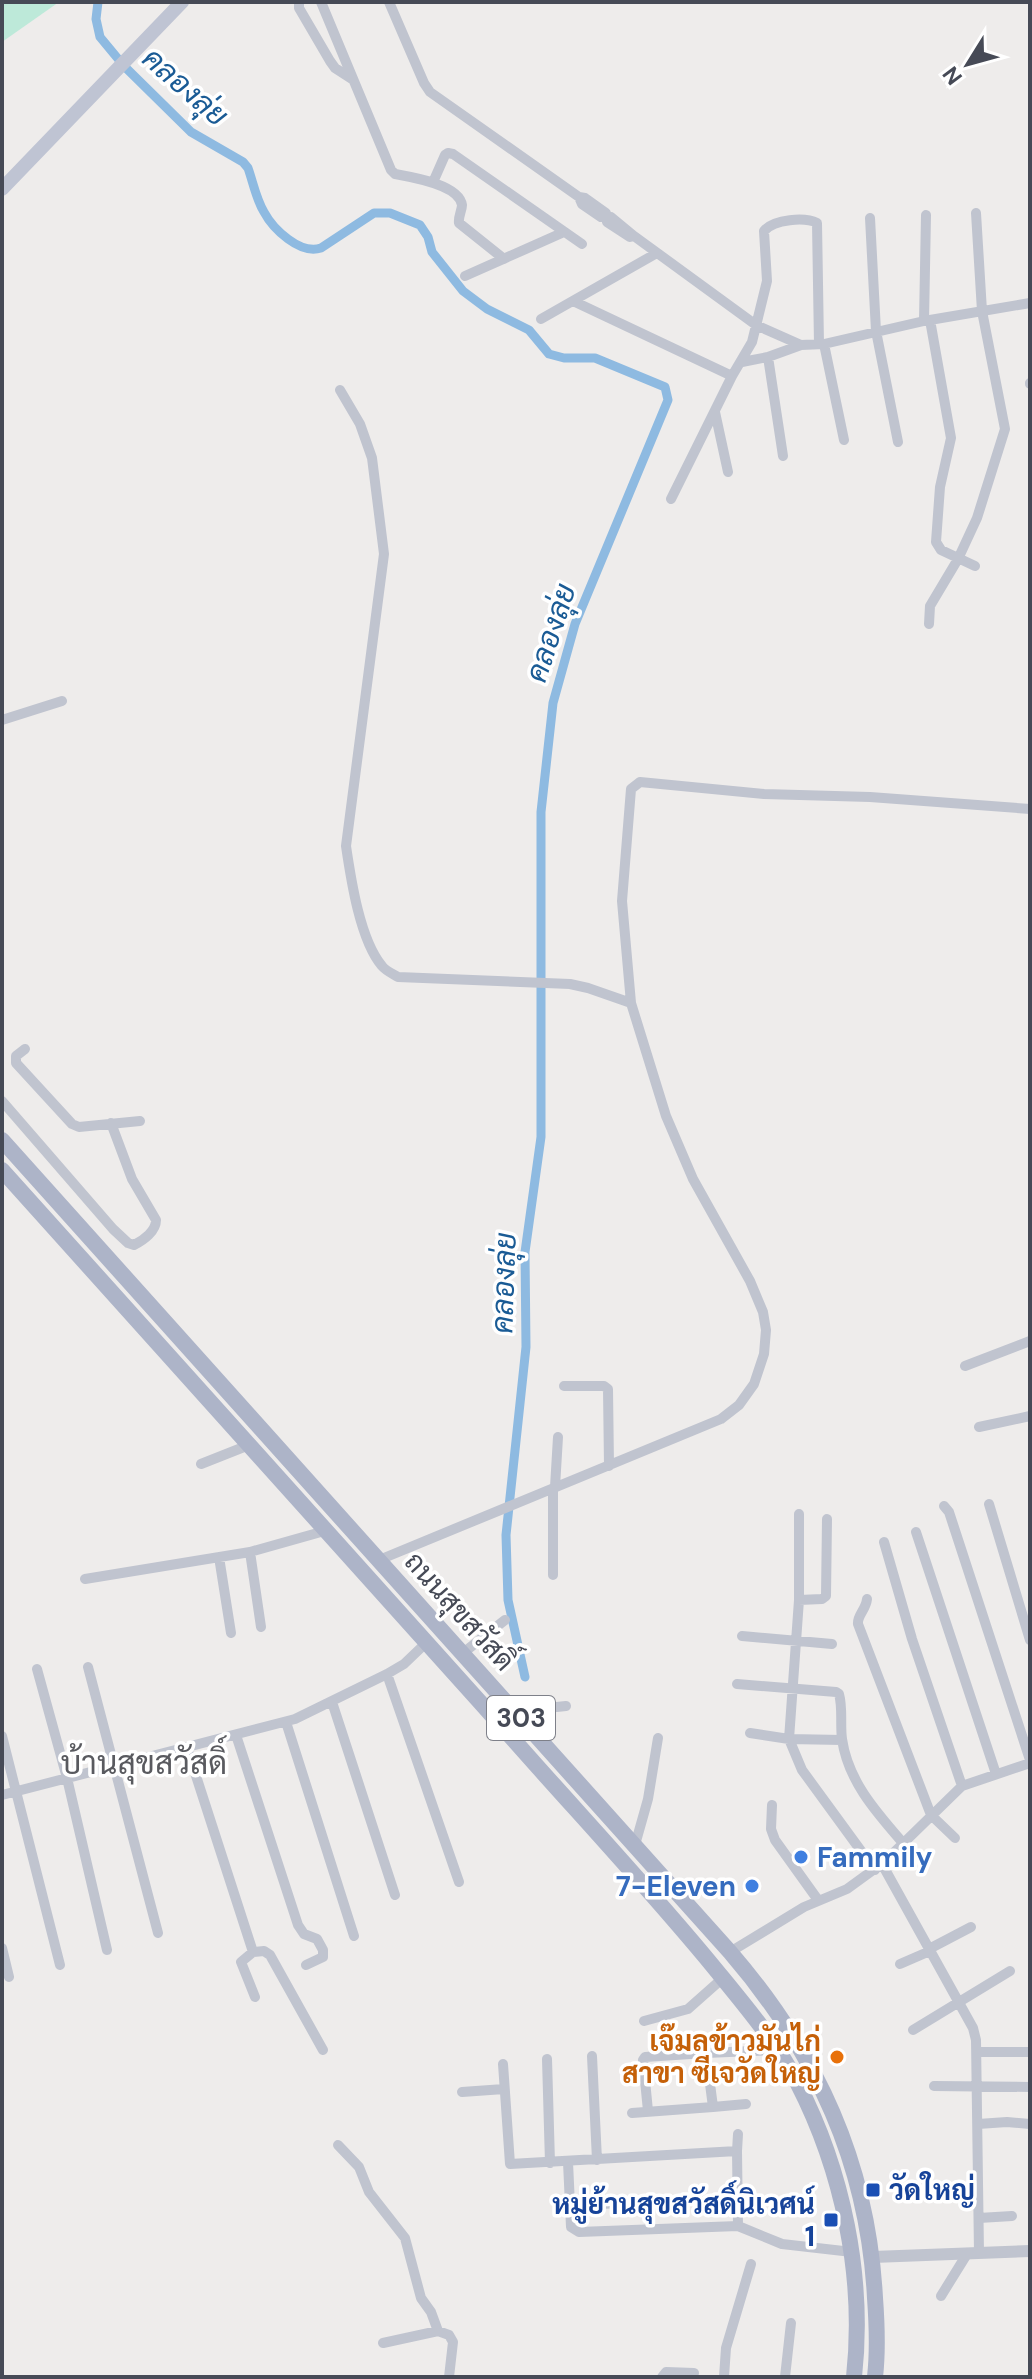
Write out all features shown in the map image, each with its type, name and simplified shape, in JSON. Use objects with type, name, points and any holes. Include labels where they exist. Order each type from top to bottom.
[{"type":"main road","points":[[2,189],[182,2]]},
{"type":"main road","name":"ถนนสุขสวัสดิ์","points":[[2,1140],[635,1845],[775,2007],[820,2084],[853,2166],[862,2199],[873,2257],[877,2351],[875,2377]]},
{"type":"main road","name":"ถนนสุขสวัสดิ์","points":[[2,1170],[427,1642],[761,2024],[811,2110],[829,2157],[852,2252],[856,2304],[854,2377]]},
{"type":"street","points":[[299,2],[299,8],[330,61],[352,79]]},
{"type":"street","points":[[321,2],[391,170],[395,174],[434,180],[461,202],[459,223],[504,259]]},
{"type":"street","points":[[389,2],[430,92],[579,197],[582,204],[607,217],[756,325],[801,345]]},
{"type":"street","points":[[434,180],[445,155],[453,154],[582,244]]},
{"type":"street","points":[[929,624],[930,606],[958,559],[977,518],[1005,429],[982,311],[976,213]]},
{"type":"street","points":[[926,215],[927,320],[951,438],[940,487],[936,542],[941,550],[975,566]]},
{"type":"street","points":[[870,218],[876,331],[898,442]]},
{"type":"street","points":[[671,499],[732,376],[751,345],[767,281],[764,231],[770,224],[813,220],[817,223],[822,344],[844,440]]},
{"type":"street","points":[[465,276],[564,232]]},
{"type":"street","points":[[541,319],[657,253]]},
{"type":"street","points":[[573,301],[732,376]]},
{"type":"street","points":[[742,362],[801,345],[822,344],[927,320],[1030,303]]},
{"type":"street","points":[[768,357],[783,456]]},
{"type":"street","points":[[340,390],[360,424],[372,458],[384,554],[346,846],[353,894],[368,937],[383,967],[398,977],[570,984],[631,1003]]},
{"type":"street","points":[[715,410],[728,472]]},
{"type":"street","points":[[2,720],[62,701]]},
{"type":"street","points":[[379,1560],[721,1419],[739,1405],[754,1384],[764,1354],[766,1330],[763,1312],[750,1281],[693,1179],[666,1116],[631,1003],[622,901],[631,789],[640,782],[764,794],[870,797],[1030,809]]},
{"type":"street","points":[[25,1049],[16,1056],[16,1063],[72,1124],[79,1127],[140,1121]]},
{"type":"street","points":[[2,1101],[113,1229],[134,1245],[149,1235],[156,1220],[132,1179],[111,1123]]},
{"type":"street","points":[[22,1163],[41,1145]]},
{"type":"street","points":[[58,1202],[75,1185]]},
{"type":"street","points":[[95,1244],[113,1229]]},
{"type":"street","points":[[965,1366],[1030,1341]]},
{"type":"street","points":[[564,1386],[604,1386],[608,1389],[609,1466]]},
{"type":"street","points":[[979,1427],[1030,1416]]},
{"type":"street","points":[[553,1575],[558,1437]]},
{"type":"street","points":[[201,1464],[249,1445]]},
{"type":"street","points":[[989,1504],[1030,1640]]},
{"type":"street","points":[[730,1952],[818,1900],[847,1889],[878,1867],[962,1786],[1030,1761],[949,1512],[944,1506]]},
{"type":"street","points":[[799,1514],[799,1600],[789,1739],[802,1770],[878,1867],[930,1950],[973,2028],[977,2052],[979,2218],[973,2254],[941,2296]]},
{"type":"street","points":[[799,1600],[826,1596],[827,1519]]},
{"type":"street","points":[[85,1579],[250,1552],[328,1531],[345,1522]]},
{"type":"street","points":[[916,1532],[996,1774]]},
{"type":"street","points":[[884,1542],[912,1639],[962,1786]]},
{"type":"street","points":[[250,1552],[261,1627]]},
{"type":"street","points":[[219,1557],[231,1633]]},
{"type":"street","points":[[867,1599],[866,1607],[857,1619],[858,1624],[931,1815],[955,1838]]},
{"type":"street","points":[[463,1653],[505,1620]]},
{"type":"street","points":[[742,1636],[832,1644]]},
{"type":"street","points":[[2,1795],[286,1722],[387,1674],[404,1664],[427,1642]]},
{"type":"street","points":[[88,1667],[158,1933]]},
{"type":"street","points":[[37,1669],[67,1778],[107,1950]]},
{"type":"street","points":[[387,1674],[459,1882]]},
{"type":"street","points":[[737,1684],[839,1694],[842,1740],[855,1779],[866,1799],[903,1843]]},
{"type":"street","points":[[332,1702],[395,1895]]},
{"type":"street","points":[[527,1725],[547,1708],[566,1706]]},
{"type":"street","points":[[286,1722],[354,1936]]},
{"type":"street","points":[[750,1733],[789,1739],[842,1740]]},
{"type":"street","points":[[236,1735],[298,1925],[304,1934],[317,1939],[323,1950],[323,1957],[306,1965]]},
{"type":"street","points":[[2,1736],[60,1965]]},
{"type":"street","points":[[635,1845],[648,1799],[658,1738]]},
{"type":"street","points":[[187,1748],[253,1952]]},
{"type":"street","points":[[772,1805],[771,1829],[775,1840],[818,1900]]},
{"type":"street","points":[[900,1964],[971,1927]]},
{"type":"street","points":[[2,1948],[9,1977]]},
{"type":"street","points":[[255,1997],[241,1962],[253,1952],[264,1951],[270,1955],[323,2050]]},
{"type":"street","points":[[913,2030],[1010,1971]]},
{"type":"street","points":[[644,2021],[688,2009],[723,1978]]},
{"type":"street","points":[[648,2111],[645,2057],[778,2050]]},
{"type":"street","points":[[977,2052],[1030,2052]]},
{"type":"street","points":[[706,2053],[713,2107]]},
{"type":"street","points":[[592,2056],[597,2160]]},
{"type":"street","points":[[547,2059],[550,2163]]},
{"type":"street","points":[[503,2064],[510,2164],[737,2151]]},
{"type":"street","points":[[934,2086],[1030,2087]]},
{"type":"street","points":[[462,2092],[504,2089]]},
{"type":"street","points":[[632,2113],[746,2104]]},
{"type":"street","points":[[978,2124],[1030,2124]]},
{"type":"street","points":[[738,2134],[738,2226]]},
{"type":"street","points":[[338,2145],[359,2167],[369,2192],[405,2238],[421,2298],[431,2312],[438,2331]]},
{"type":"street","points":[[568,2162],[571,2227],[579,2232],[738,2226],[782,2244],[852,2252]]},
{"type":"street","points":[[569,2205],[738,2199]]},
{"type":"street","points":[[979,2218],[1012,2216]]},
{"type":"street","points":[[873,2257],[1030,2251]]},
{"type":"street","points":[[724,2377],[726,2348],[751,2264]]},
{"type":"street","points":[[785,2377],[791,2323]]},
{"type":"street","points":[[383,2343],[438,2331],[449,2335],[453,2342],[449,2377]]},
{"type":"street","points":[[662,2377],[666,2372],[694,2373]]},
{"type":"green space","points":[[2,2],[59,2],[2,42]]},
{"type":"waterway","name":"คลองลุ่ย","points":[[98,2],[96,19],[100,37],[124,66],[191,132],[243,162],[264,212],[288,239],[304,248],[321,248],[374,213],[390,213],[420,225],[428,237],[432,252],[463,291],[487,309],[529,330],[549,354],[564,358],[595,358],[665,387],[668,400],[575,624],[553,703],[541,812],[541,1137],[525,1252],[526,1347],[506,1535],[508,1600],[525,1677]]},
{"type":"place","name":"Fammily","points":[[801,1857]]},
{"type":"place","name":"7-Eleven","points":[[752,1886]]},
{"type":"place","name":"เจ๊มลข้าวมันไก่ สาขา ซีเจวัดใหญ่","points":[[837,2057]]},
{"type":"place","name":"วัดใหญ่","points":[[873,2190]]},
{"type":"place","name":"หมู่ย้านสุขสวัสดิ์นิเวศน์ 1","points":[[831,2220]]},
{"type":"district","name":"บ้านสุขสวัสดิ์","points":[[144,1763]]}]
